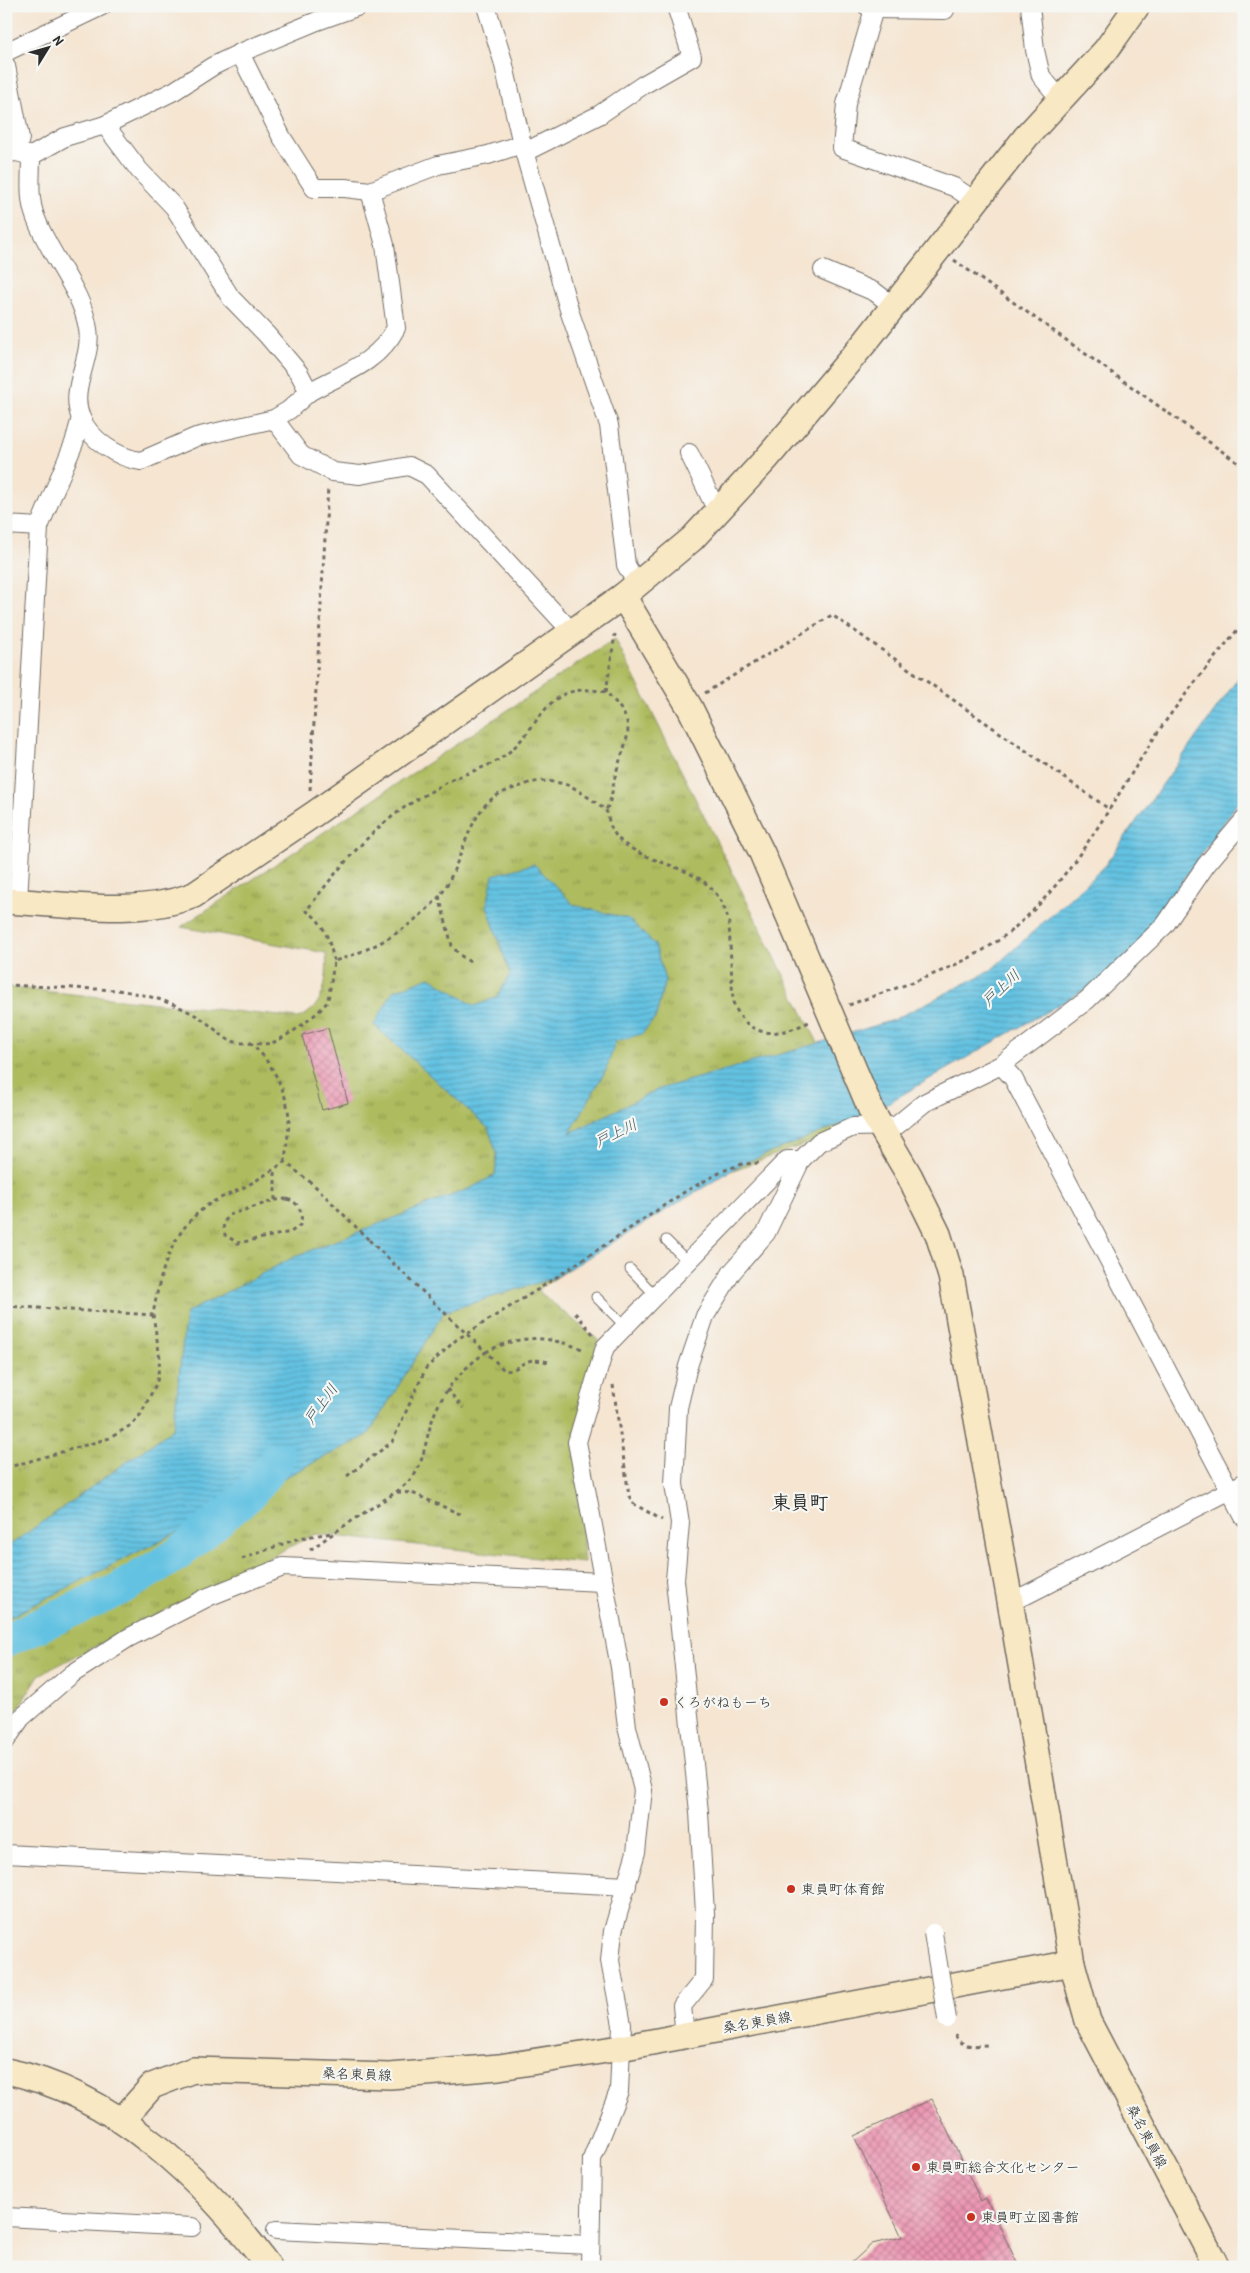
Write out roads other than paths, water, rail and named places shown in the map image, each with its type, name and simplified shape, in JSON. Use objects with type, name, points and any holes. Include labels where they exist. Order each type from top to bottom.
[{"type":"street","points":[[6,52],[102,6]]},
{"type":"street","points":[[18,153],[106,125],[240,53],[359,6]]},
{"type":"street","points":[[486,6],[503,61],[523,148],[570,313],[610,425],[630,590],[762,853],[876,1120],[910,1175],[934,1225],[951,1276],[1010,1601],[1072,1963]]},
{"type":"street","points":[[240,53],[281,136],[314,188],[345,188],[370,191],[438,165],[523,148],[599,115],[643,85],[692,57],[676,6]]},
{"type":"street","points":[[1030,6],[1035,50],[1041,76],[1060,99]]},
{"type":"street","points":[[6,66],[20,138],[18,153],[35,217],[87,321],[89,346],[78,391],[80,418],[74,443],[39,527],[12,901],[149,907],[178,901],[209,886],[573,633],[630,590],[692,539],[718,513],[808,412],[1026,137],[1106,50],[1137,6]]},
{"type":"street","points":[[944,10],[871,8],[846,104],[842,148],[954,187],[975,201]]},
{"type":"street","points":[[106,125],[139,170],[174,207],[231,298],[268,335],[299,373],[309,392]]},
{"type":"street","points":[[80,418],[89,431],[114,452],[132,460],[140,461],[196,437],[274,419],[289,410],[309,392],[371,360],[391,337],[396,328],[385,245],[370,191]]},
{"type":"street","points":[[823,270],[875,292],[893,306]]},
{"type":"street","points":[[274,419],[301,455],[333,472],[360,476],[409,466],[427,475],[573,633]]},
{"type":"street","points":[[690,454],[718,513]]},
{"type":"street","points":[[6,525],[39,527]]},
{"type":"street","points":[[590,2267],[592,2159],[619,2091],[622,2025],[610,1961],[613,1931],[636,1852],[643,1790],[627,1727],[620,1667],[602,1582],[577,1442],[605,1347],[688,1262],[794,1160],[819,1142],[876,1120],[896,1126],[924,1103],[1000,1065],[1087,1000],[1165,925],[1206,865],[1244,820]]},
{"type":"street","points":[[1000,1065],[1013,1078],[1237,1486],[1244,1517]]},
{"type":"street","points":[[685,2036],[682,2006],[704,1979],[705,1912],[699,1812],[675,1580],[680,1524],[674,1484],[678,1408],[688,1366],[705,1316],[732,1272],[766,1233],[794,1160]]},
{"type":"street","points":[[1010,1601],[1026,1595],[1237,1486]]},
{"type":"street","points":[[6,1740],[21,1718],[72,1674],[128,1638],[208,1597],[283,1567],[602,1582]]},
{"type":"street","points":[[6,1854],[627,1886]]},
{"type":"street","points":[[933,1933],[947,2018]]},
{"type":"street","name":"桑名東員線","points":[[122,2120],[152,2086],[193,2070],[390,2076],[499,2067],[620,2048],[1072,1963],[1088,2021],[1217,2267]]},
{"type":"street","points":[[6,2071],[67,2089],[122,2120],[177,2165],[220,2205],[269,2267]]},
{"type":"street","points":[[6,2217],[192,2227]]},
{"type":"street","points":[[276,2230],[589,2245]]},
{"type":"lane","points":[[666,1240],[688,1262]]},
{"type":"lane","points":[[630,1270],[655,1295]]},
{"type":"lane","points":[[596,1297],[625,1326]]},
{"type":"water","points":[[1244,670],[1244,794],[1119,970],[872,1112],[742,1164],[554,1278],[444,1312],[368,1435],[6,1619],[6,1548],[173,1429],[186,1313],[296,1256],[473,1187],[495,1175],[497,1154],[488,1128],[374,1025],[393,991],[430,977],[475,1006],[497,997],[510,974],[487,906],[493,875],[534,864],[574,905],[629,919],[655,945],[665,980],[656,1017],[642,1034],[616,1041],[606,1070],[570,1133],[659,1089],[893,1020],[990,971],[1103,868]]},
{"type":"waterway","name":"戸上川","points":[[6,1640],[118,1590],[175,1556],[249,1495],[278,1458]]},
{"type":"place","name":"くろがねもーち","points":[[664,1702]]},
{"type":"place","name":"東員町体育館","points":[[791,1889]]},
{"type":"place","name":"東員町総合文化センター","points":[[916,2167]]},
{"type":"place","name":"東員町立図書館","points":[[971,2217]]},
{"type":"district","name":"東員町","points":[[800,1502]]}]
